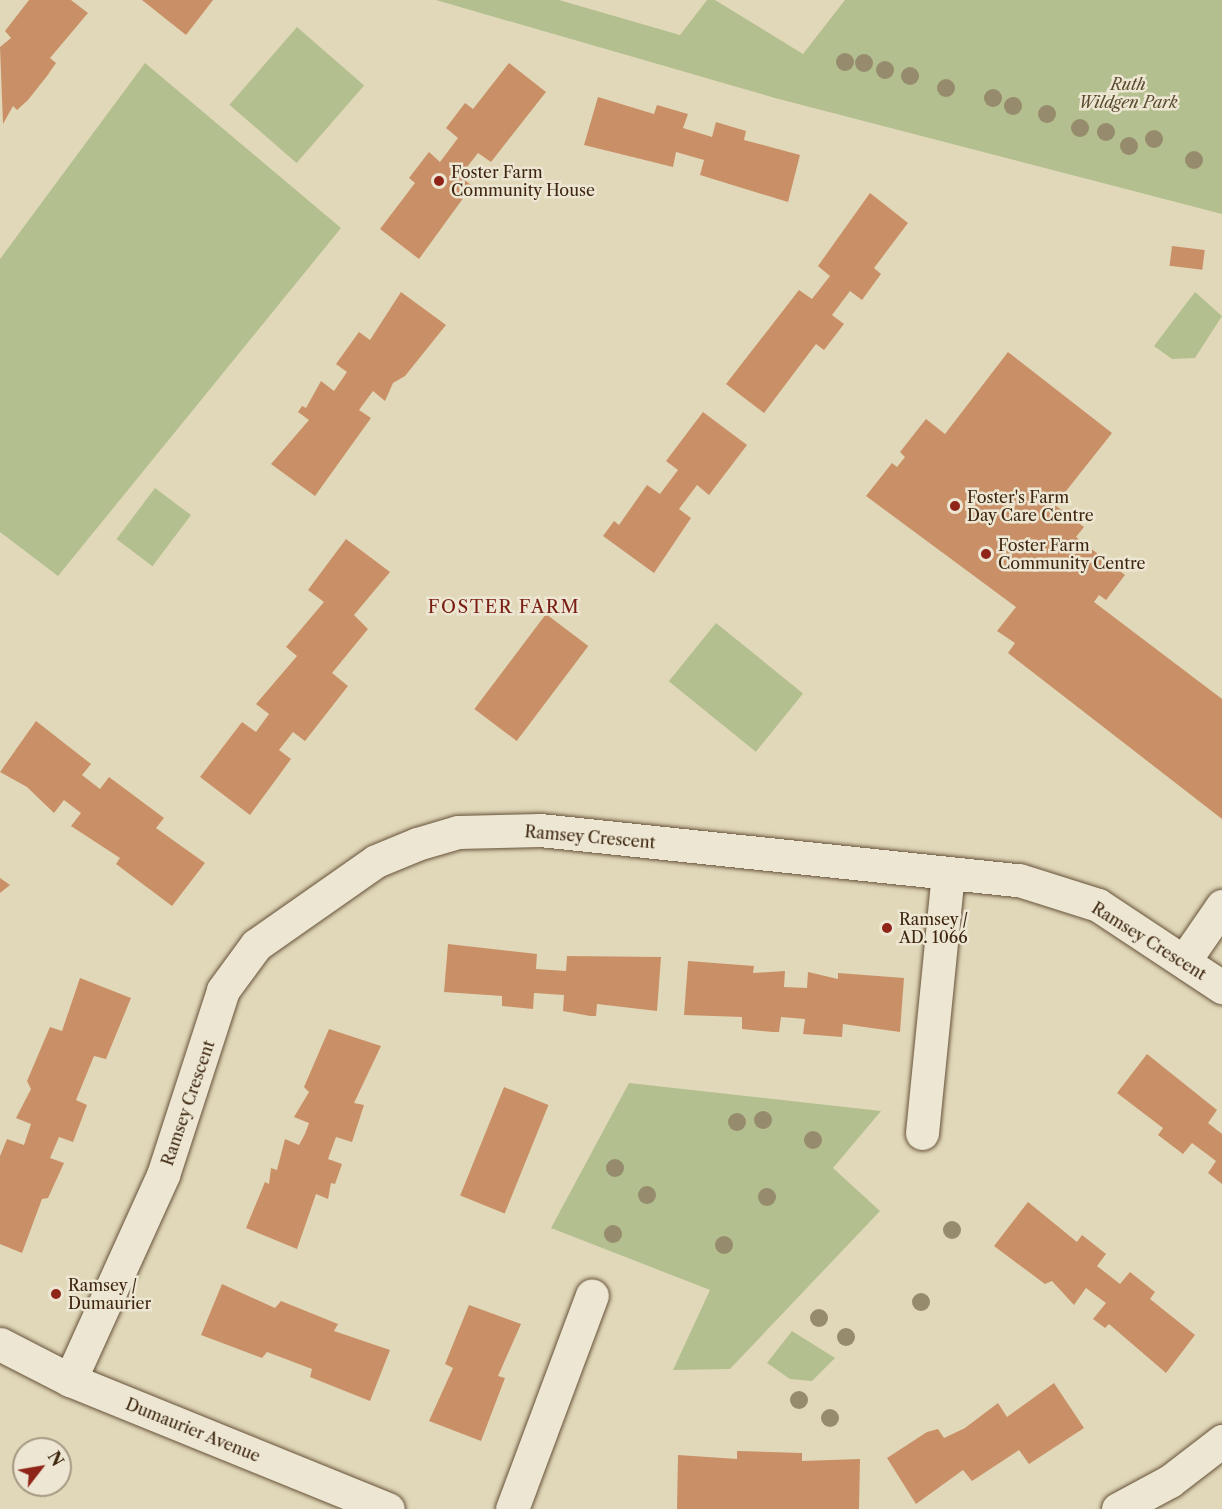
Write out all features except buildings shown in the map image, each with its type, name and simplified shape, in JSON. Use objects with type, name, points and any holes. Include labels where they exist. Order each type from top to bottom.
[{"type":"street","name":"Ramsey Crescent","points":[[70,1380],[163,1175],[224,990],[256,945],[376,861],[458,832],[540,830],[1018,880],[1098,905],[1222,987]]},
{"type":"street","points":[[922,1133],[948,873]]},
{"type":"street","points":[[1184,961],[1222,906]]},
{"type":"street","points":[[512,1509],[592,1295]]},
{"type":"street","name":"Dumaurier Avenue","points":[[0,1344],[70,1380],[388,1509]]},
{"type":"street","points":[[1118,1509],[1170,1481],[1222,1441]]},
{"type":"green space","name":"Ruth Wildgen Park","points":[[436,0],[559,0],[680,35],[707,0],[715,0],[803,54],[845,0],[1222,0],[1222,214],[775,98]]},
{"type":"green space","points":[[297,27],[364,85],[297,163],[229,105]]},
{"type":"green space","points":[[145,63],[341,228],[58,576],[0,532],[0,259]]},
{"type":"green space","points":[[1195,292],[1222,316],[1195,358],[1172,359],[1154,346]]},
{"type":"green space","points":[[155,488],[191,515],[152,566],[116,539]]},
{"type":"green space","points":[[716,623],[803,693],[756,752],[669,681]]},
{"type":"green space","points":[[629,1083],[881,1111],[833,1168],[880,1211],[730,1369],[673,1370],[710,1290],[551,1228]]},
{"type":"green space","points":[[792,1331],[835,1358],[812,1381],[790,1379],[767,1363]]},
{"type":"place","name":"Foster Farm Community House","points":[[439,181]]},
{"type":"place","name":"Foster's Farm Day Care Centre","points":[[955,506]]},
{"type":"place","name":"Foster Farm Community Centre","points":[[986,554]]},
{"type":"place","name":"Ramsey / AD. 1066","points":[[887,928]]},
{"type":"place","name":"Ramsey / Dumaurier","points":[[56,1294]]},
{"type":"district","name":"FOSTER FARM","points":[[504,607]]}]
